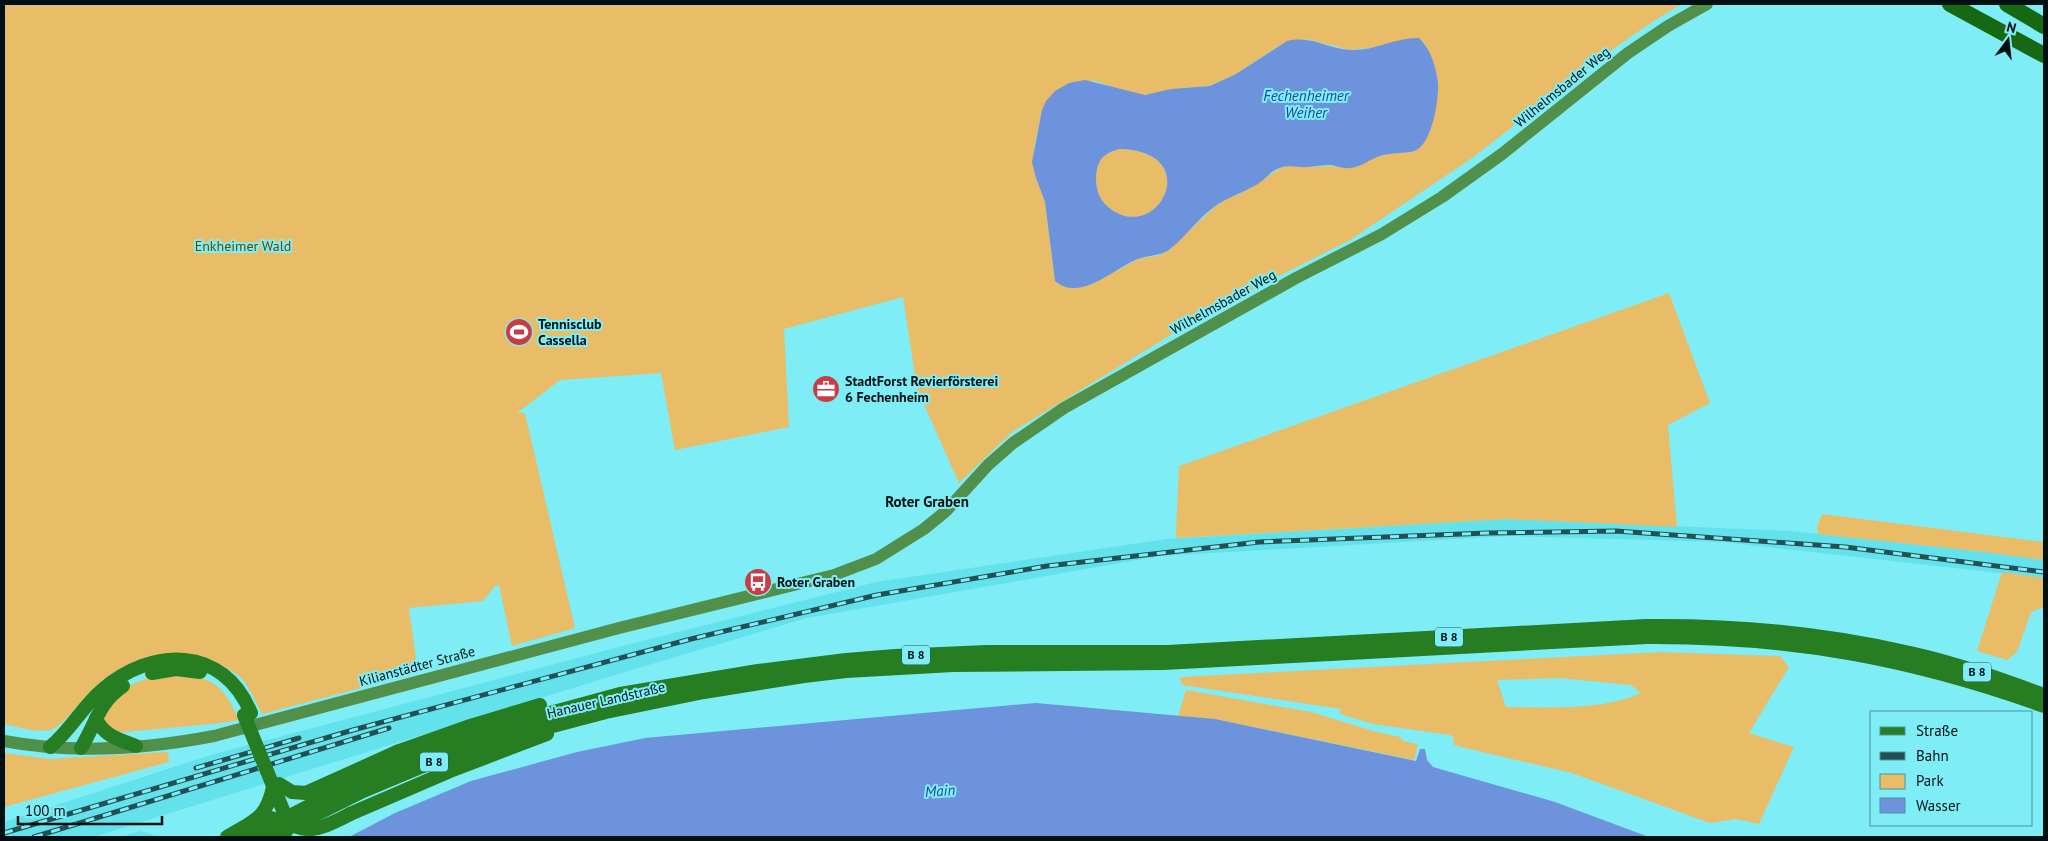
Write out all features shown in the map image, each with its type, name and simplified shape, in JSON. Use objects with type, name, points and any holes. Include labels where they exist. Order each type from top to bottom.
[{"type":"highway","points":[[1950,4],[2044,55]]},
{"type":"highway","points":[[2007,4],[2044,26]]},
{"type":"main road","name":"Hanauer Landstraße","points":[[249,837],[350,785],[404,762],[544,714],[620,694],[802,665],[885,657],[987,652],[1168,652],[1646,626],[1684,626],[1789,633],[1911,659]]},
{"type":"main road","name":"Hanauer Landstraße","points":[[271,837],[349,798],[433,762],[524,732],[606,712],[741,685],[846,671],[1004,664],[1163,663],[1661,637],[1778,642],[1911,659]]},
{"type":"main road","points":[[50,747],[67,732],[84,709],[101,691],[122,676],[150,664],[180,659],[202,662],[222,673],[240,690],[291,830],[319,830],[377,802],[606,712]]},
{"type":"main road","name":"B 8","points":[[1911,659],[1976,671],[2044,695]]},
{"type":"main road","name":"B 8","points":[[1911,659],[2044,706]]},
{"type":"main road","points":[[81,748],[108,698],[123,685],[158,672],[184,669],[206,674],[225,685],[248,714]]},
{"type":"main road","points":[[276,786],[292,792],[306,793],[383,758],[437,737],[541,705],[589,696],[620,694]]},
{"type":"main road","points":[[81,748],[78,733],[84,709]]},
{"type":"main road","points":[[96,718],[99,726],[107,734],[136,746]]},
{"type":"main road","points":[[227,837],[260,817],[268,805],[276,786]]},
{"type":"main road","points":[[260,817],[270,817],[280,822],[284,828],[285,837]]},
{"type":"street","name":"Wilhelmsbader Weg","points":[[834,575],[876,559],[924,529],[946,511],[988,465],[1012,443],[1064,408],[1296,278],[1382,234],[1442,197],[1502,154],[1628,53],[1668,26],[1706,4]]},
{"type":"street","name":"Kilianstädter Straße","points":[[4,741],[50,747],[136,746],[184,741],[229,732],[619,628],[834,575]]},
{"type":"shaded area","points":[[1507,519],[1791,531],[1985,552],[2044,560],[2044,578],[1723,542],[1508,536],[1160,556],[807,618],[625,672],[93,837],[4,837],[4,822],[214,754],[630,644],[876,582],[1166,539]]},
{"type":"shaded area","points":[[140,831],[161,837],[120,837]]},
{"type":"green space","name":"Enkheimer Wald","points":[[4,4],[1682,4],[1609,52],[1472,158],[1350,240],[1210,311],[1012,432],[959,483],[917,389],[903,297],[784,329],[789,427],[675,450],[661,373],[560,380],[517,413],[525,413],[575,628],[512,646],[499,585],[495,586],[483,601],[409,608],[418,673],[262,714],[243,680],[228,669],[212,660],[196,655],[179,653],[161,654],[144,658],[112,673],[93,688],[63,722],[53,729],[41,731],[4,724]],"holes":[[[1306,39],[1350,50],[1424,42],[1436,71],[1438,95],[1414,151],[1392,152],[1343,168],[1332,166],[1301,167],[1293,165],[1282,167],[1240,194],[1227,198],[1212,209],[1168,251],[1157,256],[1140,258],[1094,283],[1069,287],[1055,281],[1045,202],[1034,148],[1042,110],[1063,86],[1074,82],[1095,81],[1130,93],[1145,95],[1182,88],[1210,86],[1236,74],[1277,47]]]},
{"type":"green space","points":[[1120,149],[1146,154],[1161,164],[1167,178],[1166,192],[1158,205],[1145,214],[1130,217],[1112,210],[1104,203],[1100,196],[1096,178],[1098,166],[1105,155]]},
{"type":"green space","points":[[1669,293],[1710,403],[1668,425],[1677,527],[1507,519],[1177,538],[1179,466]]},
{"type":"green space","points":[[1822,514],[2044,542],[2044,560],[1818,534],[1817,527]]},
{"type":"green space","points":[[2002,572],[2044,578],[2044,607],[2031,612],[2017,652],[2007,660],[1977,651]]},
{"type":"green space","points":[[1661,652],[1780,656],[1789,667],[1749,733],[1794,747],[1759,824],[1736,819],[1710,823],[1572,773],[1457,746],[1453,744],[1454,738],[1450,735],[1373,724],[1340,714],[1341,709],[1182,685],[1180,677]],"holes":[[[1559,678],[1631,685],[1641,693],[1609,703],[1575,707],[1506,707],[1497,680]]]},
{"type":"green space","points":[[161,674],[189,676],[209,681],[225,694],[239,720],[125,732],[112,729],[103,719],[109,702],[133,684]]},
{"type":"green space","points":[[1186,690],[1311,712],[1373,731],[1400,737],[1405,742],[1418,744],[1414,760],[1215,719],[1178,716]]},
{"type":"green space","points":[[168,752],[169,762],[4,807],[4,753],[50,759]]},
{"type":"water","name":"Fechenheimer Weiher","points":[[1410,38],[1419,38],[1427,47],[1438,83],[1436,110],[1430,132],[1420,147],[1410,152],[1380,156],[1353,168],[1331,165],[1279,168],[1257,185],[1214,207],[1167,251],[1141,258],[1100,280],[1077,288],[1066,287],[1055,281],[1045,202],[1032,162],[1042,110],[1046,101],[1055,91],[1069,83],[1085,80],[1145,95],[1171,89],[1210,86],[1236,74],[1287,41],[1304,40],[1342,49],[1360,50]],"holes":[[[1120,149],[1146,154],[1161,164],[1167,178],[1166,192],[1158,205],[1145,214],[1130,217],[1112,210],[1102,200],[1097,187],[1098,166],[1102,158]]]},
{"type":"water","name":"Main","points":[[1036,703],[1215,719],[1416,761],[1420,749],[1425,749],[1427,760],[1433,767],[1555,802],[1649,837],[349,837],[395,813],[471,781],[577,752],[645,738]]},
{"type":"railway","points":[[4,833],[353,730],[691,639],[877,595],[1047,566],[1259,542],[1487,533],[1616,531],[1845,547],[2044,572]]},
{"type":"railway","points":[[34,837],[389,728]]},
{"type":"railway","points":[[196,768],[299,738]]},
{"type":"place","name":"Tennisclub Cassella","points":[[519,332]]},
{"type":"place","name":"StadtForst Revierförsterei 6 Fechenheim","points":[[826,389]]},
{"type":"place","name":"Roter Graben","points":[[758,582]]},
{"type":"district","name":"Roter Graben","points":[[927,502]]}]
